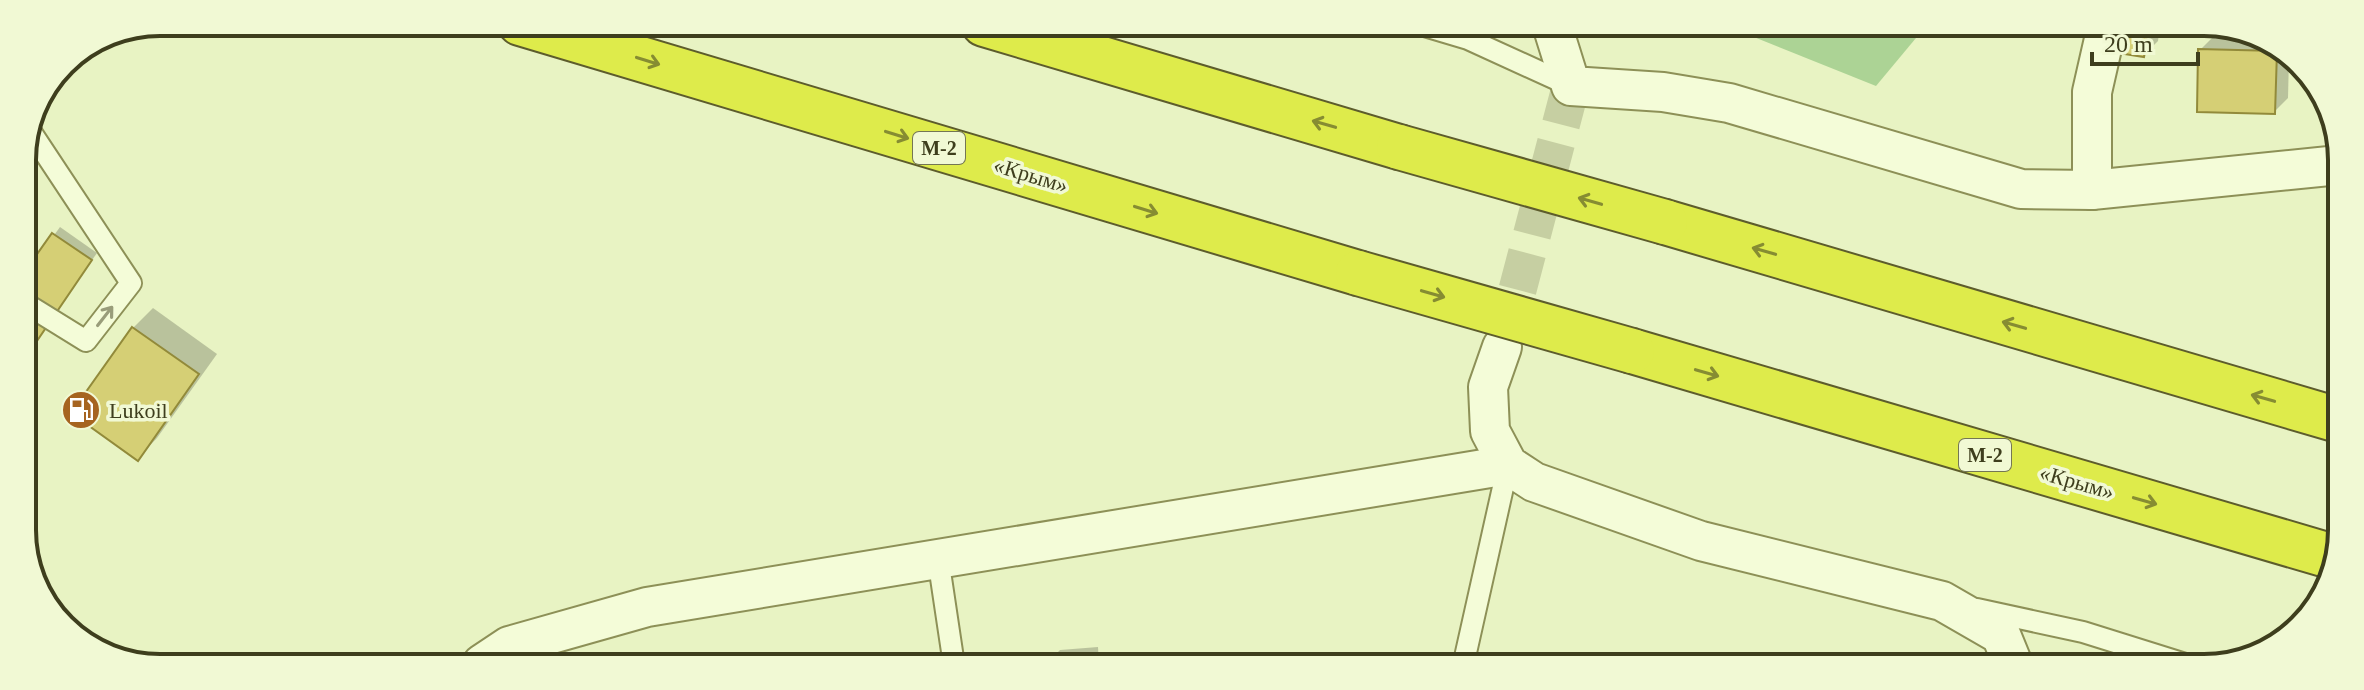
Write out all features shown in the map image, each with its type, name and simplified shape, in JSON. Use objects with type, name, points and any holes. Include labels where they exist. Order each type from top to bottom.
[{"type":"highway","name":"«Крым»","points":[[564,36],[1358,273],[2325,555]]},
{"type":"highway","points":[[1024,36],[2328,417]]},
{"type":"street","points":[[1555,36],[1571,86],[1663,92],[1729,103],[2021,189],[2092,190],[2328,166]]},
{"type":"street","points":[[2092,190],[2092,92],[2105,36]]},
{"type":"street","points":[[1502,347],[1488,387],[1490,431],[1508,465],[1534,482],[1701,541],[1942,601],[2001,635],[2009,654]]},
{"type":"street","points":[[497,654],[509,646],[647,607],[1508,465]]},
{"type":"lane","points":[[1458,36],[1571,86]]},
{"type":"lane","points":[[36,310],[86,341],[131,283],[38,142]]},
{"type":"lane","points":[[1466,654],[1508,465]]},
{"type":"lane","points":[[938,558],[952,654]]},
{"type":"lane","points":[[1942,601],[2083,632],[2153,654]]},
{"type":"green space","points":[[1751,36],[1918,36],[1876,86]]},
{"type":"building","points":[[2101,36],[2148,36],[2144,57],[2099,50]]},
{"type":"building","points":[[2198,49],[2262,51],[2277,60],[2275,114],[2197,112]]},
{"type":"building","points":[[52,233],[92,260],[36,342],[36,256]]},
{"type":"building","points":[[132,327],[199,374],[138,461],[71,413]]},
{"type":"tunnel","points":[[1503,345],[1571,86]]},
{"type":"place","name":"Lukoil","points":[[81,410]]}]
